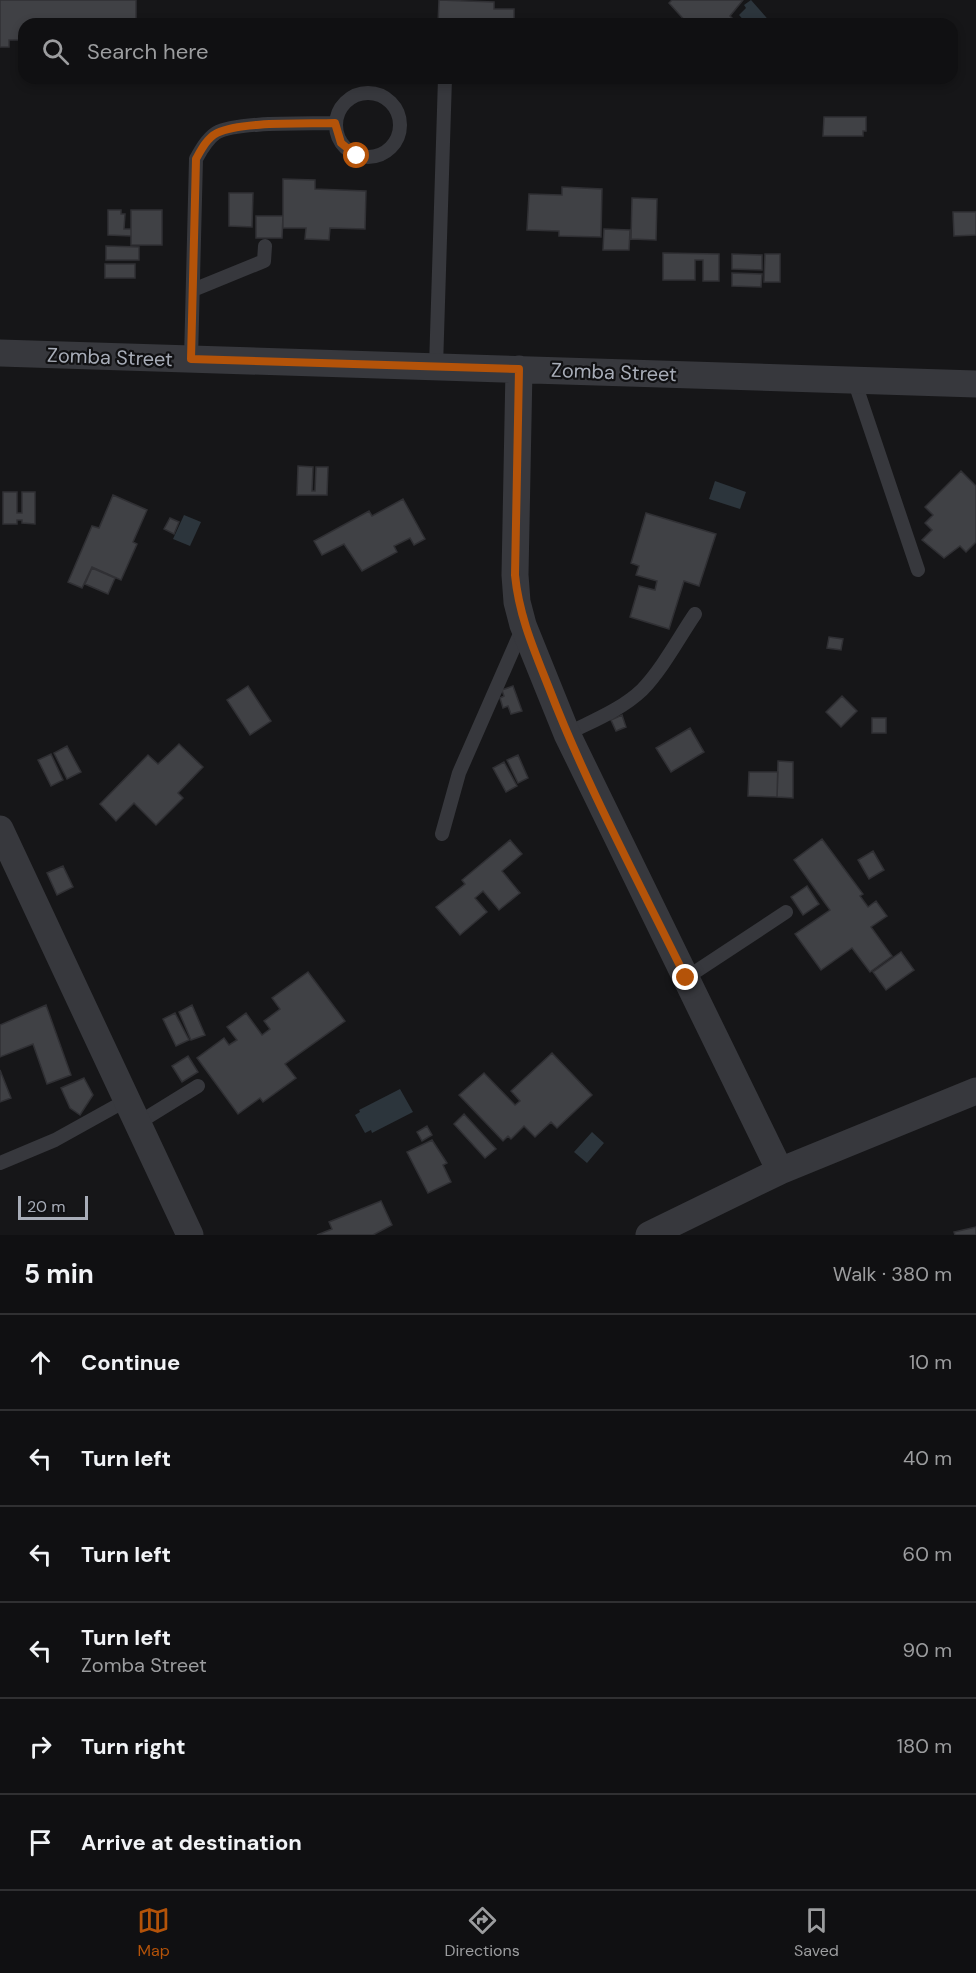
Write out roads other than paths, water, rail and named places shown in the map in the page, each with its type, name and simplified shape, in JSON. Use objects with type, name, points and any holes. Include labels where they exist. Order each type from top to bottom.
[{"type":"street","name":"Zomba Street","points":[[0,353],[976,384]]},
{"type":"street","points":[[519,369],[514,542],[517,602],[524,625],[567,734],[780,1171]]},
{"type":"street","points":[[0,829],[190,1235]]},
{"type":"street","points":[[648,1235],[780,1171],[976,1091]]},
{"type":"lane","points":[[436,367],[445,84]]},
{"type":"lane","points":[[364,93],[385,97],[394,105],[401,124],[395,144],[378,156],[368,158],[348,151],[337,134],[335,123],[344,103],[364,93]]},
{"type":"lane","points":[[191,359],[196,159],[205,144],[216,133],[245,126],[335,123]]},
{"type":"lane","points":[[193,290],[264,261],[265,246]]},
{"type":"lane","points":[[854,380],[918,570]]},
{"type":"lane","points":[[567,734],[619,707],[641,690],[658,670],[695,614]]},
{"type":"lane","points":[[442,834],[459,773],[524,625]]},
{"type":"lane","points":[[686,978],[786,912]]},
{"type":"lane","points":[[0,1163],[198,1086]]}]
